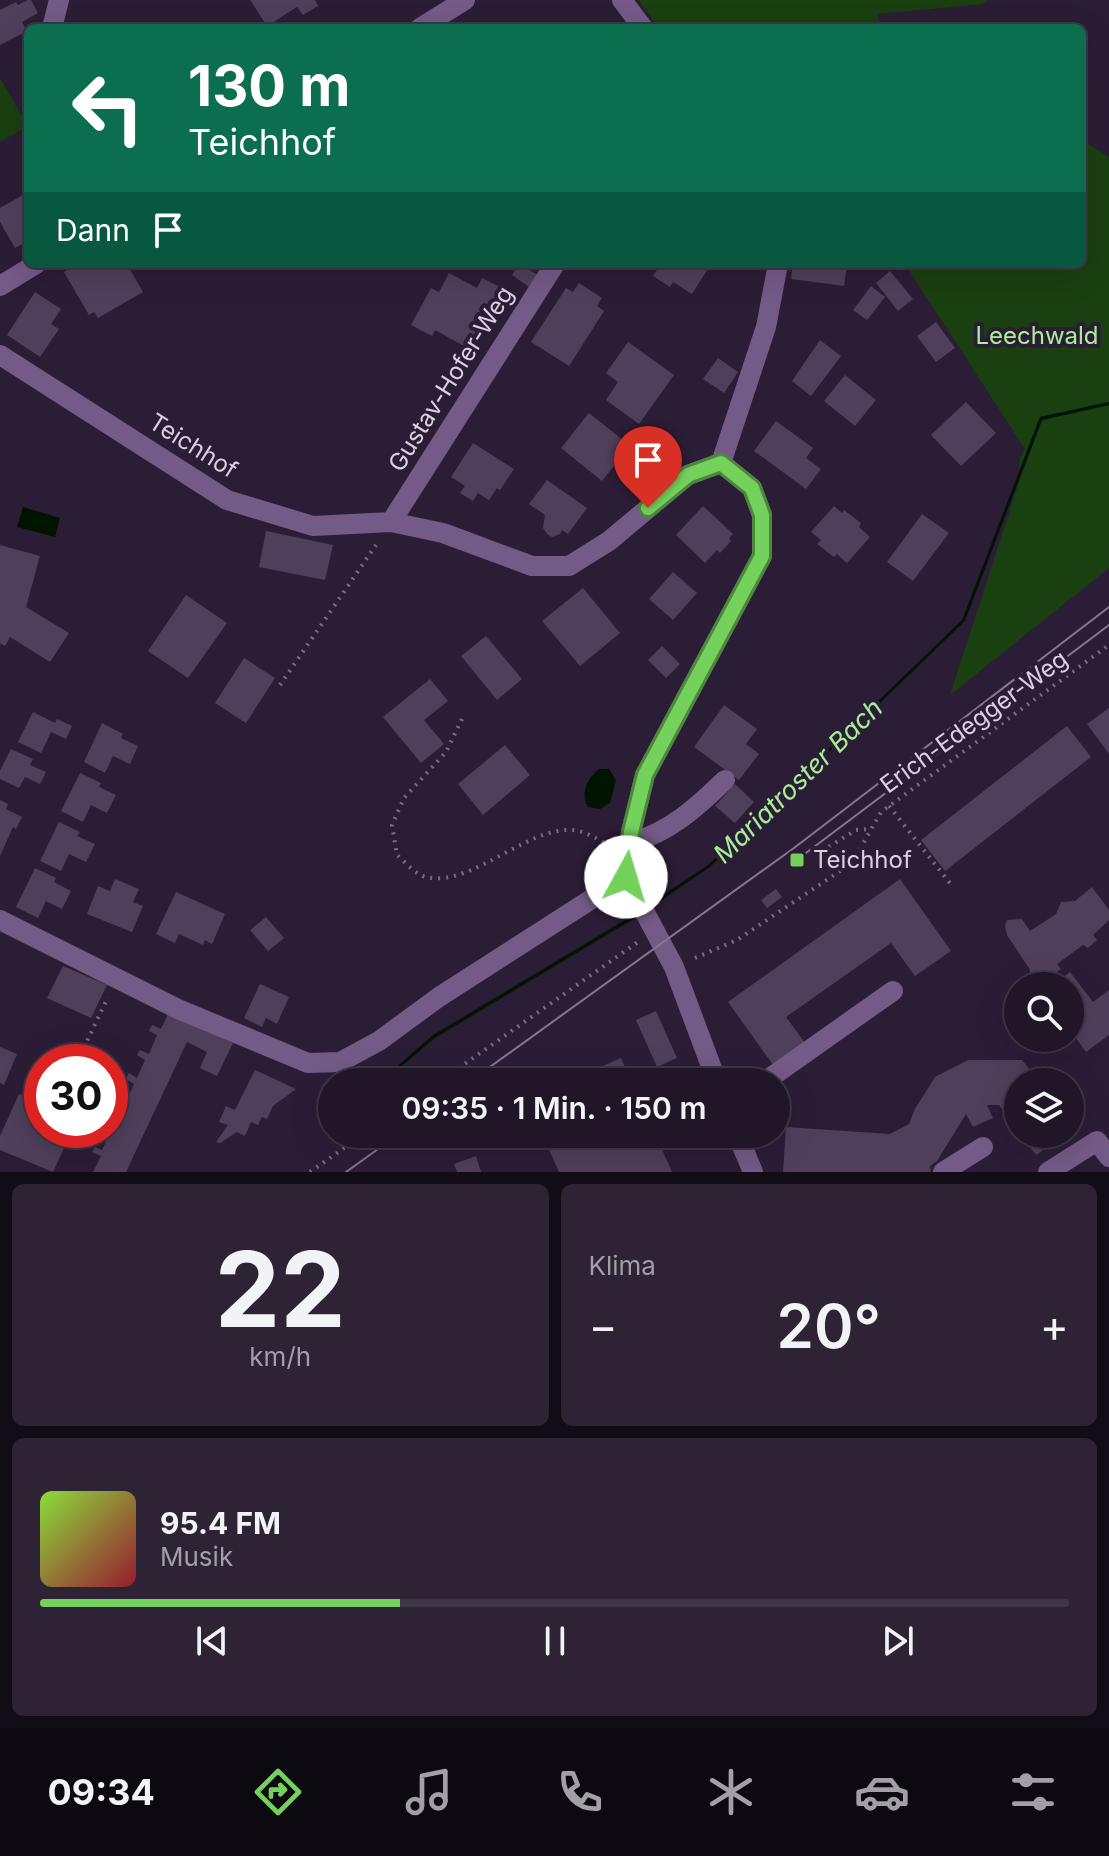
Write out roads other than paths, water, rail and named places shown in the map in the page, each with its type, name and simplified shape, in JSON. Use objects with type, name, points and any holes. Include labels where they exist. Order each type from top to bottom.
[{"type":"street","points":[[53,24],[59,0]]},
{"type":"street","points":[[426,24],[465,0]]},
{"type":"street","points":[[622,0],[640,24]]},
{"type":"street","points":[[0,286],[29,268]]},
{"type":"street","name":"Gustav-Hofer-Weg","points":[[391,522],[552,268]]},
{"type":"street","points":[[712,1068],[674,967],[630,869],[645,775],[762,556],[762,515],[752,488],[721,463],[766,327],[777,268]]},
{"type":"street","name":"Teichhof","points":[[0,355],[227,500],[313,526],[391,522],[443,533],[532,566],[569,566],[609,541],[688,475],[721,463]]},
{"type":"street","points":[[0,920],[178,1009],[308,1063],[340,1062],[379,1041],[630,869],[662,831],[695,810],[725,780]]},
{"type":"street","points":[[784,1068],[893,991]]},
{"type":"street","points":[[1048,1172],[1097,1141],[1109,1157]]},
{"type":"street","points":[[943,1172],[983,1147]]},
{"type":"street","points":[[743,1148],[753,1172]]},
{"type":"water","name":"Mariatroster Bach","points":[[1109,402],[1109,405],[1042,420],[965,621],[710,867],[635,918],[435,1038],[400,1068],[395,1068],[433,1035],[633,915],[708,865],[962,620],[1040,417]]},
{"type":"water","points":[[23,507],[60,518],[55,537],[17,527]]},
{"type":"water","points":[[599,769],[609,769],[616,780],[610,803],[600,809],[588,807],[585,796],[588,781]]},
{"type":"tram line","points":[[488,1068],[794,848],[1109,607]]},
{"type":"tram line","points":[[794,862],[1109,625]]},
{"type":"tram line","points":[[346,1172],[379,1148]]},
{"type":"place","name":"Teichhof","points":[[797,860]]},
{"type":"park label","name":"Leechwald","points":[[1037,336]]}]
